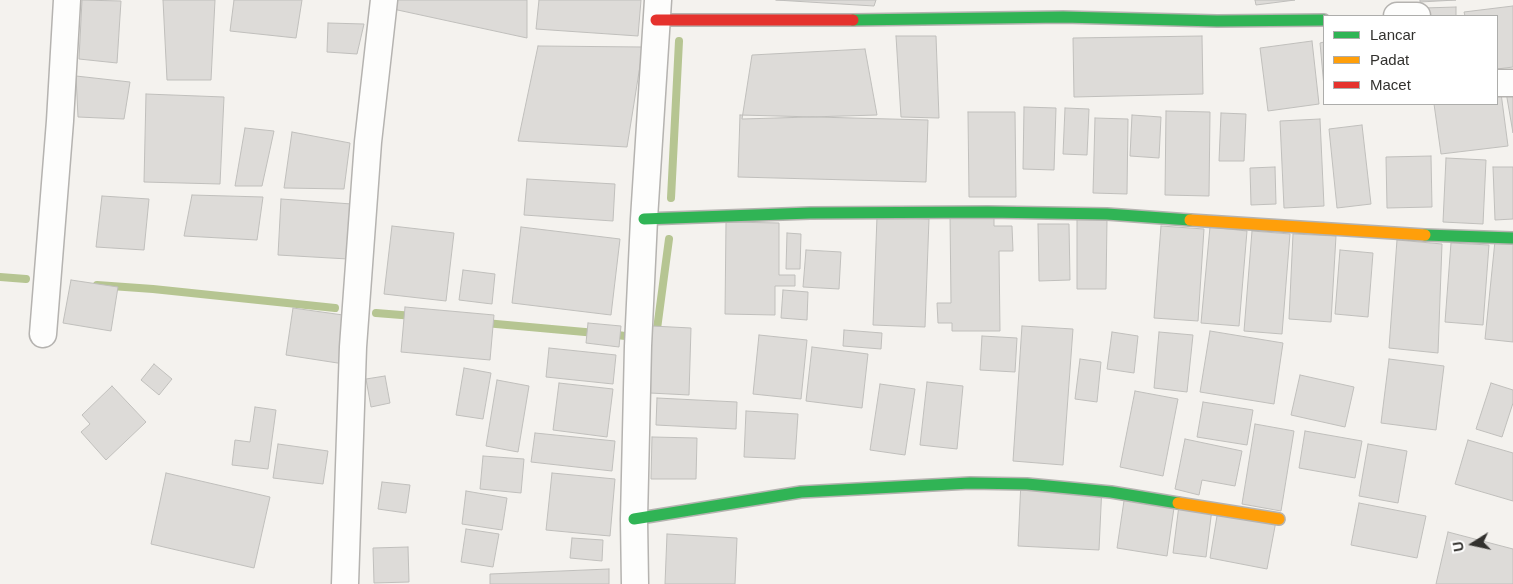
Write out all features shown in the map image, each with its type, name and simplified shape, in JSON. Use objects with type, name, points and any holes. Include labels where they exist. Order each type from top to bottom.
[{"type":"street","points":[[43,334],[60,121],[67,0]]},
{"type":"street","points":[[345,584],[354,327],[368,142],[384,0]]},
{"type":"street","points":[[635,584],[634,519],[638,346],[657,10],[794,22],[1063,17],[1226,21],[1323,20]]},
{"type":"street","points":[[1498,83],[1513,82]]},
{"type":"street","points":[[644,219],[820,213],[988,212],[1097,214],[1438,236],[1513,238]]},
{"type":"street","points":[[634,519],[801,492],[970,483],[1027,484],[1111,492],[1279,519]]},
{"type":"building","points":[[82,0],[121,1],[117,63],[79,59]]},
{"type":"building","points":[[163,0],[215,0],[211,80],[167,80]]},
{"type":"building","points":[[234,0],[302,0],[296,38],[230,31]]},
{"type":"building","points":[[396,0],[527,0],[527,38],[393,9]]},
{"type":"building","points":[[539,0],[641,0],[638,36],[536,29]]},
{"type":"building","points":[[776,0],[876,0],[874,6]]},
{"type":"building","points":[[1255,0],[1295,0],[1256,5]]},
{"type":"building","points":[[1420,0],[1456,0],[1420,2]]},
{"type":"building","points":[[1513,6],[1513,67],[1498,69],[1498,15],[1465,15],[1464,12]]},
{"type":"building","points":[[1456,7],[1456,15],[1425,15],[1424,8]]},
{"type":"building","points":[[328,23],[364,24],[357,54],[327,52]]},
{"type":"building","points":[[896,36],[936,36],[939,118],[901,117]]},
{"type":"building","points":[[1202,36],[1203,94],[1074,97],[1073,38]]},
{"type":"building","points":[[1312,41],[1319,104],[1268,111],[1260,48]]},
{"type":"building","points":[[1323,42],[1323,76],[1320,43]]},
{"type":"building","points":[[538,46],[643,47],[627,147],[518,141]]},
{"type":"building","points":[[865,49],[877,115],[742,119],[752,55]]},
{"type":"building","points":[[76,76],[130,82],[124,119],[78,117]]},
{"type":"building","points":[[1513,91],[1513,133],[1506,92]]},
{"type":"building","points":[[1501,93],[1508,146],[1441,154],[1434,105],[1498,105],[1498,94]]},
{"type":"building","points":[[146,94],[224,97],[220,184],[144,182]]},
{"type":"building","points":[[1024,107],[1056,108],[1054,170],[1023,169]]},
{"type":"building","points":[[1065,108],[1089,109],[1087,155],[1063,154]]},
{"type":"building","points":[[1166,111],[1210,112],[1209,196],[1165,195]]},
{"type":"building","points":[[968,112],[1015,112],[1016,197],[969,197]]},
{"type":"building","points":[[1221,113],[1246,114],[1244,161],[1219,161]]},
{"type":"building","points":[[740,115],[928,120],[926,182],[738,177]]},
{"type":"building","points":[[1132,115],[1161,117],[1159,158],[1130,156]]},
{"type":"building","points":[[1095,118],[1128,119],[1127,194],[1093,193]]},
{"type":"building","points":[[1320,119],[1324,206],[1284,208],[1280,121]]},
{"type":"building","points":[[1362,125],[1371,204],[1337,208],[1329,129]]},
{"type":"building","points":[[245,128],[274,131],[262,186],[235,186]]},
{"type":"building","points":[[292,132],[350,143],[344,189],[284,188]]},
{"type":"building","points":[[1431,156],[1432,207],[1387,208],[1386,157]]},
{"type":"building","points":[[1446,158],[1486,160],[1483,224],[1443,222]]},
{"type":"building","points":[[1275,167],[1276,204],[1251,205],[1250,168]]},
{"type":"building","points":[[1493,167],[1513,167],[1513,219],[1495,220]]},
{"type":"building","points":[[527,179],[615,184],[613,221],[524,215]]},
{"type":"building","points":[[192,195],[263,197],[257,240],[184,236]]},
{"type":"building","points":[[102,196],[149,199],[144,250],[96,247]]},
{"type":"building","points":[[281,199],[352,204],[348,259],[278,255]]},
{"type":"building","points":[[950,212],[994,212],[994,226],[1012,226],[1013,251],[999,251],[1000,331],[952,331],[952,323],[938,323],[937,303],[951,303]]},
{"type":"building","points":[[877,217],[929,219],[925,327],[873,325]]},
{"type":"building","points":[[1077,219],[1107,219],[1106,289],[1077,289]]},
{"type":"building","points":[[726,222],[779,223],[779,275],[795,275],[795,286],[775,286],[775,315],[725,314]]},
{"type":"building","points":[[1038,224],[1069,224],[1070,280],[1039,281]]},
{"type":"building","points":[[392,226],[454,233],[446,301],[384,294]]},
{"type":"building","points":[[1161,226],[1204,229],[1198,321],[1154,318]]},
{"type":"building","points":[[521,227],[620,239],[611,315],[512,303]]},
{"type":"building","points":[[1210,227],[1247,231],[1239,326],[1201,323]]},
{"type":"building","points":[[1252,231],[1290,234],[1282,334],[1244,331]]},
{"type":"building","points":[[787,233],[801,234],[800,269],[786,269]]},
{"type":"building","points":[[1293,234],[1336,236],[1331,322],[1289,319]]},
{"type":"building","points":[[1397,240],[1442,244],[1438,353],[1389,348]]},
{"type":"building","points":[[1495,241],[1513,242],[1513,342],[1485,339]]},
{"type":"building","points":[[1451,243],[1489,245],[1483,325],[1445,322]]},
{"type":"building","points":[[806,250],[841,252],[839,289],[803,287]]},
{"type":"building","points":[[1340,250],[1373,253],[1368,317],[1335,314]]},
{"type":"building","points":[[463,270],[495,274],[492,304],[459,300]]},
{"type":"building","points":[[71,280],[118,287],[111,331],[63,323]]},
{"type":"building","points":[[783,290],[808,292],[807,320],[781,318]]},
{"type":"building","points":[[405,307],[494,315],[490,360],[401,352]]},
{"type":"building","points":[[293,308],[350,316],[344,364],[286,355]]},
{"type":"building","points":[[588,323],[621,326],[619,347],[586,343]]},
{"type":"building","points":[[652,326],[691,328],[689,395],[650,393]]},
{"type":"building","points":[[1022,326],[1073,329],[1063,465],[1013,461]]},
{"type":"building","points":[[844,330],[882,333],[881,349],[843,346]]},
{"type":"building","points":[[1210,331],[1283,343],[1274,404],[1200,392]]},
{"type":"building","points":[[1112,332],[1138,336],[1134,373],[1107,369]]},
{"type":"building","points":[[1159,332],[1193,335],[1187,392],[1154,388]]},
{"type":"building","points":[[759,335],[807,340],[801,399],[753,394]]},
{"type":"building","points":[[982,336],[1017,338],[1015,372],[980,370]]},
{"type":"building","points":[[812,347],[868,354],[862,408],[806,401]]},
{"type":"building","points":[[549,348],[616,355],[613,384],[546,377]]},
{"type":"building","points":[[1080,359],[1101,362],[1097,402],[1075,399]]},
{"type":"building","points":[[1389,359],[1444,366],[1436,430],[1381,423]]},
{"type":"building","points":[[154,364],[172,379],[159,395],[141,380]]},
{"type":"building","points":[[464,368],[491,373],[483,419],[456,415]]},
{"type":"building","points":[[1300,375],[1354,387],[1345,427],[1291,415]]},
{"type":"building","points":[[385,376],[390,403],[371,407],[366,379]]},
{"type":"building","points":[[497,380],[529,386],[518,452],[486,446]]},
{"type":"building","points":[[927,382],[963,386],[957,449],[920,445]]},
{"type":"building","points":[[559,383],[613,389],[607,437],[553,430]]},
{"type":"building","points":[[1491,383],[1513,390],[1513,403],[1502,437],[1476,429]]},
{"type":"building","points":[[880,384],[915,389],[905,455],[870,450]]},
{"type":"building","points":[[112,386],[146,422],[106,460],[81,432],[90,424],[82,415]]},
{"type":"building","points":[[1135,391],[1178,399],[1163,476],[1120,467]]},
{"type":"building","points":[[657,398],[737,402],[736,429],[656,425]]},
{"type":"building","points":[[1203,402],[1253,410],[1247,445],[1197,437]]},
{"type":"building","points":[[255,407],[276,410],[268,469],[232,465],[235,440],[250,442]]},
{"type":"building","points":[[746,411],[798,414],[795,459],[744,457]]},
{"type":"building","points":[[1255,424],[1294,431],[1281,511],[1242,504]]},
{"type":"building","points":[[1305,431],[1362,441],[1355,478],[1299,468]]},
{"type":"building","points":[[535,433],[615,441],[612,471],[531,462]]},
{"type":"building","points":[[652,437],[697,438],[696,479],[651,479]]},
{"type":"building","points":[[1185,439],[1242,451],[1235,486],[1202,480],[1199,495],[1175,489]]},
{"type":"building","points":[[1468,440],[1513,453],[1513,501],[1455,484]]},
{"type":"building","points":[[278,444],[328,451],[323,484],[273,478]]},
{"type":"building","points":[[1368,444],[1407,451],[1398,503],[1359,496]]},
{"type":"building","points":[[483,456],[524,459],[521,493],[480,489]]},
{"type":"building","points":[[166,473],[270,497],[254,568],[151,544]]},
{"type":"building","points":[[552,473],[615,479],[610,536],[546,530]]},
{"type":"building","points":[[1021,481],[1102,485],[1099,550],[1018,546]]},
{"type":"building","points":[[382,482],[410,485],[406,513],[378,509]]},
{"type":"building","points":[[466,491],[507,498],[502,530],[462,524]]},
{"type":"building","points":[[1125,494],[1175,501],[1167,556],[1117,548]]},
{"type":"building","points":[[1359,503],[1426,516],[1417,558],[1351,545]]},
{"type":"building","points":[[1179,505],[1212,509],[1206,557],[1173,553]]},
{"type":"building","points":[[1218,510],[1276,521],[1267,569],[1210,558]]},
{"type":"building","points":[[466,529],[499,534],[493,567],[461,562]]},
{"type":"building","points":[[1448,532],[1513,549],[1513,584],[1436,584]]},
{"type":"building","points":[[667,534],[737,538],[735,584],[665,584]]},
{"type":"building","points":[[572,538],[603,540],[602,561],[570,558]]},
{"type":"building","points":[[408,547],[409,582],[374,583],[373,548]]},
{"type":"building","points":[[609,569],[609,584],[490,584],[490,574]]},
{"type":"waterway","points":[[671,198],[679,41]]},
{"type":"waterway","points":[[657,329],[669,239]]},
{"type":"waterway","points":[[0,277],[26,279]]},
{"type":"waterway","points":[[97,285],[335,308]]},
{"type":"waterway","points":[[376,313],[414,316]]},
{"type":"waterway","points":[[485,323],[596,333]]},
{"type":"waterway","points":[[610,334],[625,336]]},
{"type":"traffic: fast","points":[[853,20],[1063,17],[1217,21],[1323,20]]},
{"type":"traffic: fast","points":[[644,219],[810,213],[988,212],[1107,214],[1190,220]]},
{"type":"traffic: fast","points":[[1425,235],[1513,238]]},
{"type":"traffic: fast","points":[[634,519],[801,492],[970,483],[1027,484],[1111,492],[1178,503]]},
{"type":"traffic: slow","points":[[1190,220],[1425,235]]},
{"type":"traffic: slow","points":[[1178,503],[1279,519]]},
{"type":"traffic: jam","points":[[656,20],[853,20]]}]
